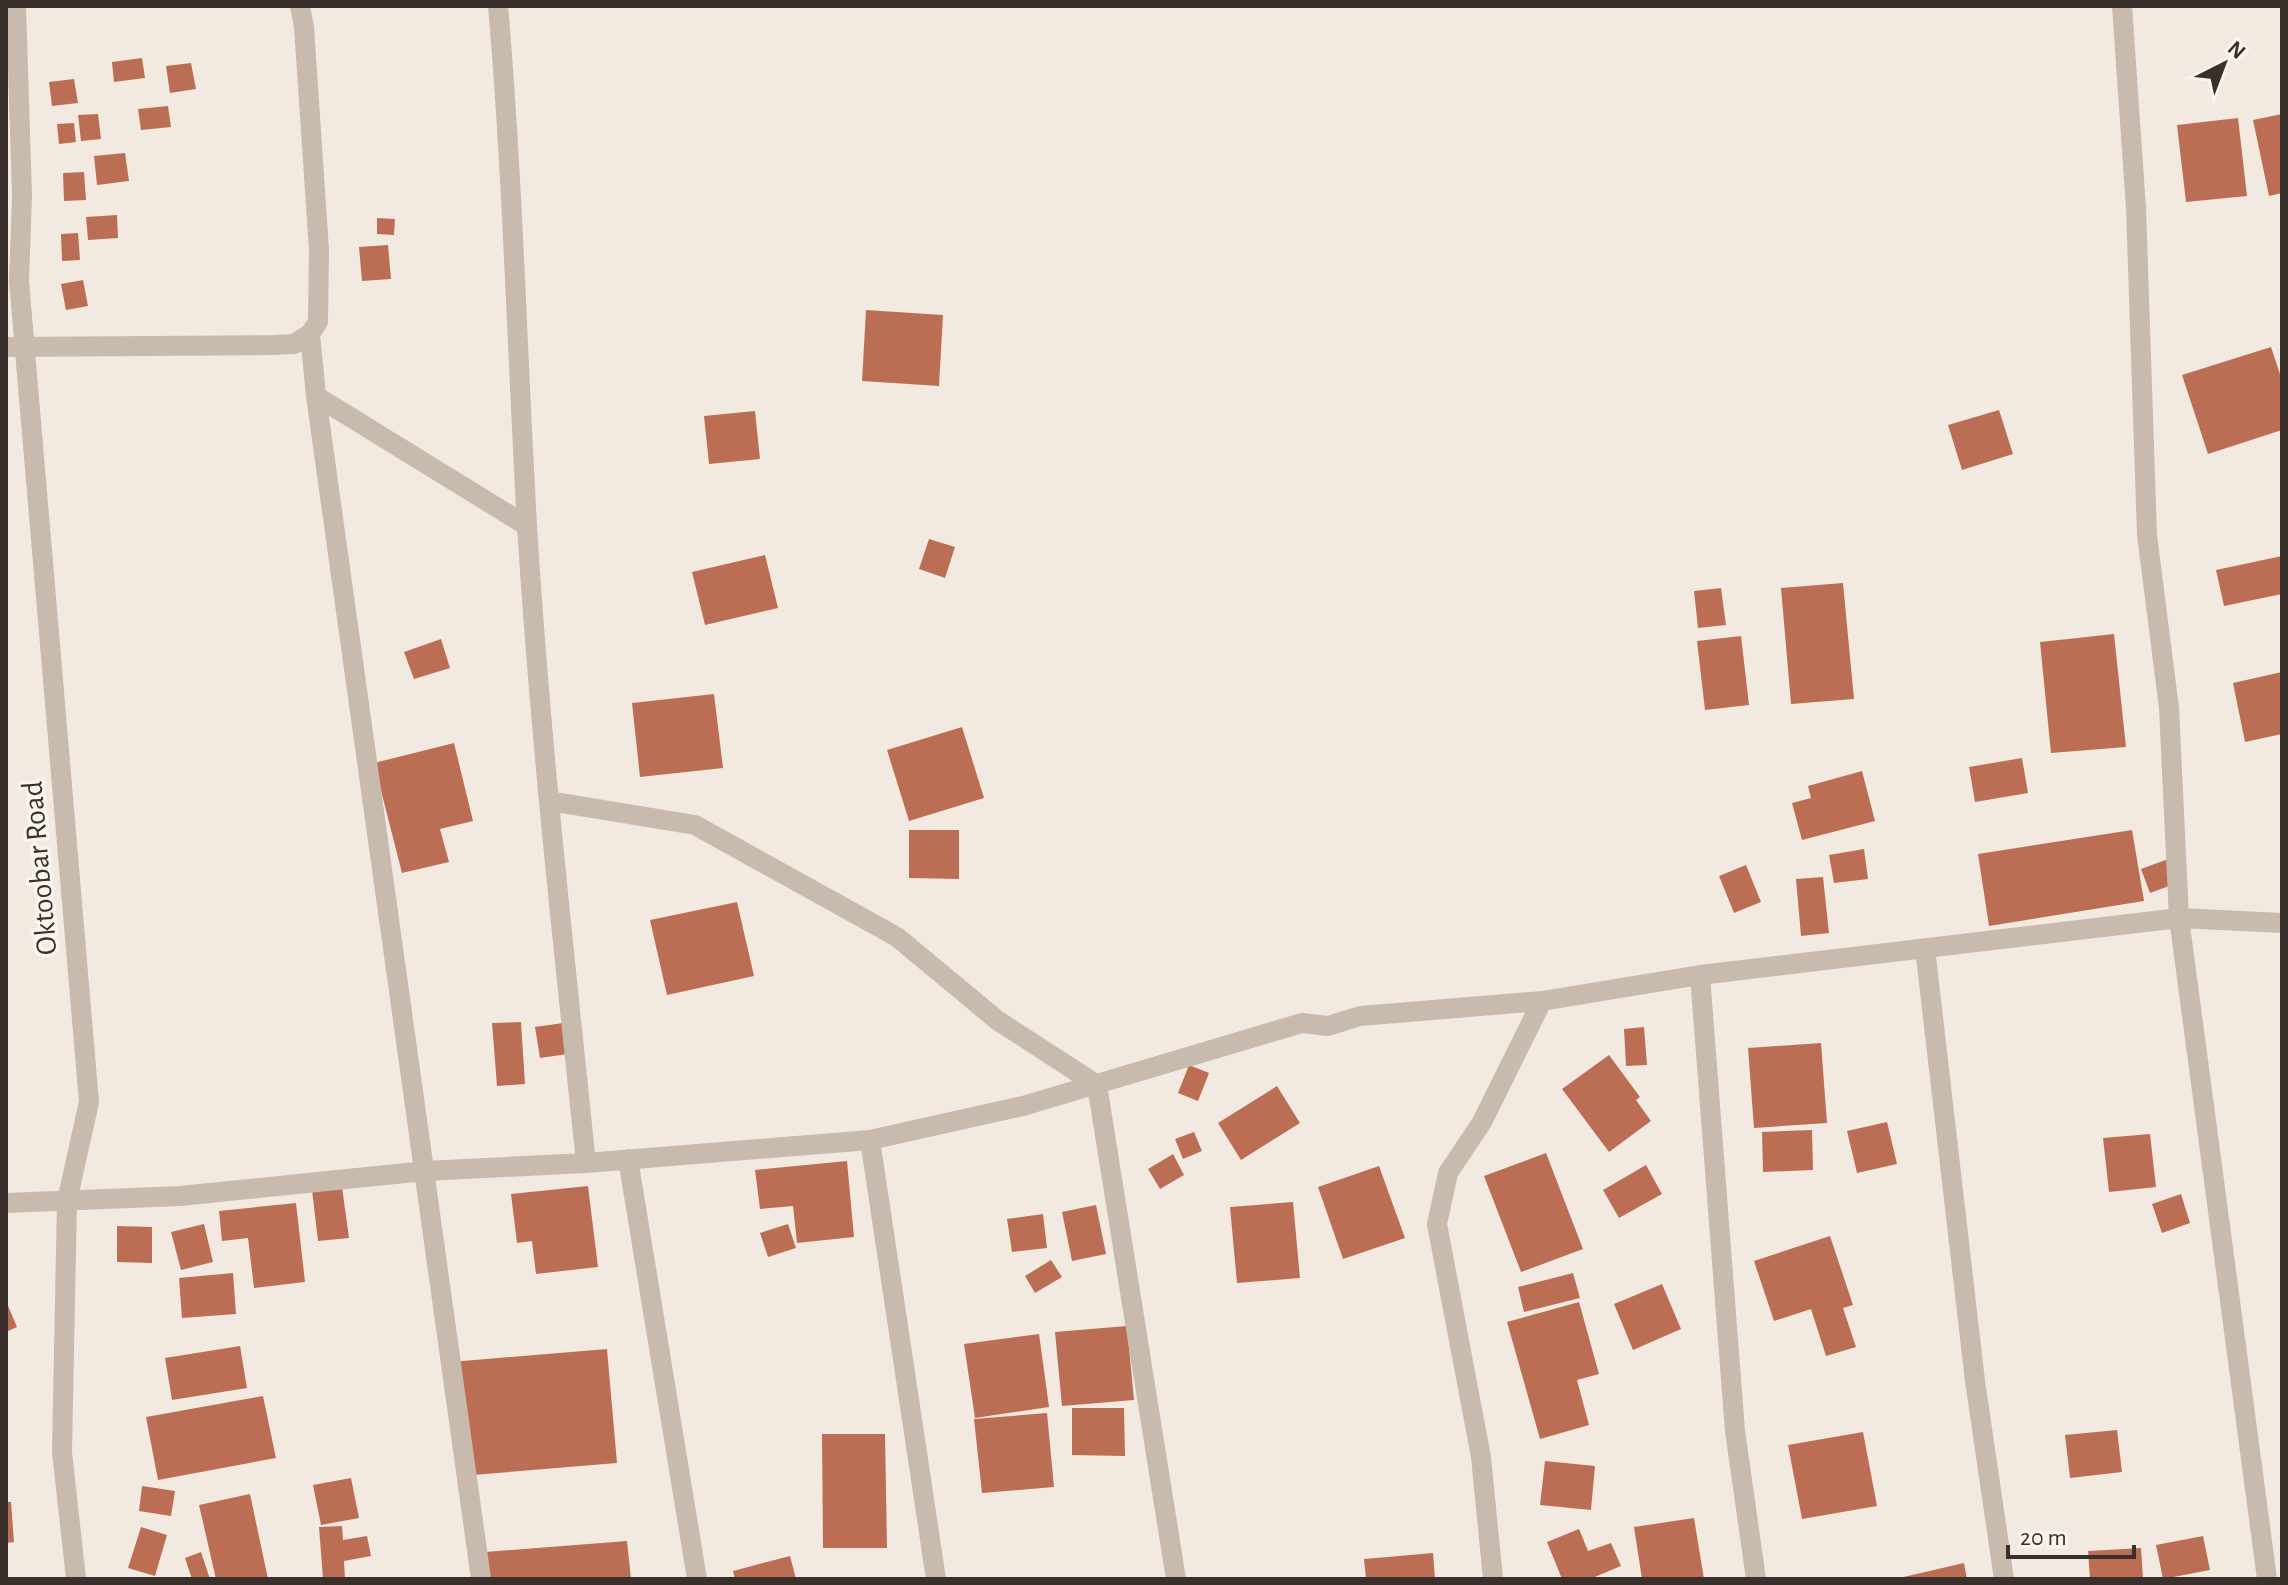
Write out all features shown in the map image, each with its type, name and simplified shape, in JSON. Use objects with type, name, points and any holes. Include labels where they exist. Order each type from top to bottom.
[{"type":"street","name":"Oktoobar Road","points":[[16,6],[22,196],[16,346],[89,1102],[67,1201],[62,1452],[76,1579]]},
{"type":"street","points":[[16,346],[273,345],[294,344],[310,334],[318,322],[319,250],[300,6]]},
{"type":"street","points":[[498,6],[513,179],[527,526],[549,801],[586,1163]]},
{"type":"street","points":[[2122,6],[2136,208],[2147,535],[2169,708],[2179,918],[2267,1579]]},
{"type":"street","points":[[310,334],[316,396],[481,1579]]},
{"type":"street","points":[[316,396],[527,526]]},
{"type":"street","points":[[549,801],[695,825],[897,937],[997,1020],[1097,1085],[1176,1579]]},
{"type":"street","points":[[6,1203],[180,1196],[425,1171],[586,1163],[870,1140],[1097,1085],[1302,1023],[1328,1026],[1360,1016],[1542,1001],[1700,975],[2179,918],[2282,923]]},
{"type":"street","points":[[1925,948],[1975,1381],[2004,1579]]},
{"type":"street","points":[[1700,975],[1735,1431],[1756,1579]]},
{"type":"street","points":[[1493,1579],[1481,1457],[1437,1224],[1448,1173],[1482,1122],[1542,1001]]},
{"type":"street","points":[[870,1140],[936,1579]]},
{"type":"street","points":[[628,1159],[697,1579]]},
{"type":"building","points":[[142,58],[145,78],[114,82],[112,62]]},
{"type":"building","points":[[191,63],[196,89],[170,93],[166,66]]},
{"type":"building","points":[[74,79],[78,103],[52,106],[49,82]]},
{"type":"building","points":[[168,106],[171,127],[141,130],[138,109]]},
{"type":"building","points":[[98,114],[101,139],[81,141],[78,115]]},
{"type":"building","points":[[2282,114],[2282,193],[2269,196],[2253,120]]},
{"type":"building","points":[[2238,118],[2247,196],[2186,202],[2177,125]]},
{"type":"building","points":[[74,123],[76,142],[59,144],[57,124]]},
{"type":"building","points":[[125,153],[129,181],[97,185],[94,156]]},
{"type":"building","points":[[84,172],[86,200],[64,201],[63,173]]},
{"type":"building","points":[[117,215],[118,238],[88,240],[86,217]]},
{"type":"building","points":[[377,218],[395,219],[394,235],[377,234]]},
{"type":"building","points":[[78,233],[80,260],[62,261],[61,234]]},
{"type":"building","points":[[388,245],[391,279],[362,281],[359,247]]},
{"type":"building","points":[[83,280],[88,306],[66,310],[61,284]]},
{"type":"building","points":[[866,310],[943,315],[939,386],[862,381]]},
{"type":"building","points":[[2271,347],[2282,380],[2282,430],[2208,454],[2182,375]]},
{"type":"building","points":[[1999,410],[2013,454],[1962,470],[1948,425]]},
{"type":"building","points":[[755,411],[760,459],[709,464],[704,416]]},
{"type":"building","points":[[929,539],[955,547],[945,578],[919,569]]},
{"type":"building","points":[[765,555],[778,608],[705,625],[692,572]]},
{"type":"building","points":[[2282,556],[2282,594],[2224,606],[2216,570]]},
{"type":"building","points":[[1843,583],[1854,699],[1791,704],[1781,588]]},
{"type":"building","points":[[1721,588],[1726,625],[1698,628],[1694,591]]},
{"type":"building","points":[[2114,634],[2126,747],[2051,753],[2040,642]]},
{"type":"building","points":[[1741,636],[1749,705],[1705,710],[1697,641]]},
{"type":"building","points":[[441,639],[450,668],[414,679],[404,652]]},
{"type":"building","points":[[2282,672],[2282,734],[2245,742],[2233,683]]},
{"type":"building","points":[[714,694],[723,768],[640,777],[632,703]]},
{"type":"building","points":[[962,727],[984,798],[909,821],[887,750]]},
{"type":"building","points":[[454,743],[473,821],[440,829],[449,862],[402,873],[374,763]]},
{"type":"building","points":[[2022,758],[2028,793],[1975,802],[1969,767]]},
{"type":"building","points":[[1862,771],[1875,821],[1802,840],[1792,803],[1811,798],[1808,786]]},
{"type":"building","points":[[909,830],[959,830],[959,879],[909,878]]},
{"type":"building","points":[[2132,830],[2144,901],[1989,926],[1978,854]]},
{"type":"building","points":[[1864,849],[1868,879],[1834,883],[1829,855]]},
{"type":"building","points":[[2171,858],[2180,882],[2150,893],[2141,869]]},
{"type":"building","points":[[1746,865],[1761,902],[1734,913],[1719,876]]},
{"type":"building","points":[[1823,877],[1829,933],[1801,936],[1796,879]]},
{"type":"building","points":[[737,902],[754,976],[667,995],[650,920]]},
{"type":"building","points":[[521,1022],[525,1084],[497,1086],[492,1023]]},
{"type":"building","points":[[570,1022],[575,1053],[540,1058],[535,1027]]},
{"type":"building","points":[[1644,1027],[1647,1065],[1626,1066],[1624,1029]]},
{"type":"building","points":[[1821,1043],[1827,1123],[1754,1128],[1748,1048]]},
{"type":"building","points":[[1609,1055],[1640,1097],[1636,1100],[1651,1121],[1609,1152],[1562,1089]]},
{"type":"building","points":[[1189,1065],[1209,1073],[1198,1101],[1178,1093]]},
{"type":"building","points":[[1277,1086],[1300,1123],[1241,1160],[1218,1123]]},
{"type":"building","points":[[1887,1122],[1897,1164],[1857,1173],[1847,1131]]},
{"type":"building","points":[[1812,1130],[1813,1170],[1763,1172],[1762,1132]]},
{"type":"building","points":[[1194,1132],[1202,1151],[1183,1159],[1175,1139]]},
{"type":"building","points":[[2150,1134],[2156,1187],[2109,1192],[2103,1138]]},
{"type":"building","points":[[1546,1153],[1583,1249],[1521,1272],[1484,1176]]},
{"type":"building","points":[[1173,1154],[1184,1175],[1160,1189],[1148,1169]]},
{"type":"building","points":[[847,1161],[854,1237],[797,1243],[793,1206],[760,1209],[755,1170]]},
{"type":"building","points":[[1646,1165],[1662,1194],[1619,1218],[1603,1190]]},
{"type":"building","points":[[1379,1166],[1405,1238],[1343,1259],[1318,1187]]},
{"type":"building","points":[[588,1186],[598,1267],[536,1274],[532,1241],[517,1243],[511,1194]]},
{"type":"building","points":[[342,1187],[349,1238],[318,1241],[312,1190]]},
{"type":"building","points":[[2181,1194],[2190,1223],[2162,1233],[2152,1204]]},
{"type":"building","points":[[1293,1202],[1300,1278],[1237,1283],[1230,1207]]},
{"type":"building","points":[[296,1203],[305,1282],[254,1288],[248,1238],[222,1241],[219,1211]]},
{"type":"building","points":[[1096,1205],[1106,1254],[1072,1261],[1062,1212]]},
{"type":"building","points":[[1043,1214],[1047,1248],[1012,1252],[1007,1219]]},
{"type":"building","points":[[204,1224],[213,1262],[181,1270],[171,1232]]},
{"type":"building","points":[[788,1224],[796,1248],[768,1257],[760,1233]]},
{"type":"building","points":[[117,1226],[152,1227],[152,1263],[117,1262]]},
{"type":"building","points":[[1830,1236],[1853,1305],[1843,1308],[1856,1347],[1826,1356],[1811,1309],[1774,1321],[1754,1261]]},
{"type":"building","points":[[1051,1260],[1062,1277],[1035,1293],[1025,1276]]},
{"type":"building","points":[[233,1273],[236,1314],[182,1318],[179,1278]]},
{"type":"building","points":[[1573,1273],[1580,1298],[1524,1312],[1518,1287]]},
{"type":"building","points":[[1662,1284],[1681,1329],[1633,1350],[1614,1304]]},
{"type":"building","points":[[6,1301],[17,1327],[6,1332]]},
{"type":"building","points":[[1579,1302],[1599,1374],[1577,1380],[1589,1425],[1540,1439],[1507,1322]]},
{"type":"building","points":[[1127,1326],[1134,1400],[1062,1406],[1055,1332]]},
{"type":"building","points":[[1039,1334],[1049,1407],[975,1418],[964,1344]]},
{"type":"building","points":[[240,1346],[247,1388],[172,1400],[165,1358]]},
{"type":"building","points":[[607,1349],[617,1463],[461,1476],[451,1362]]},
{"type":"building","points":[[263,1396],[276,1458],[158,1480],[146,1417]]},
{"type":"building","points":[[1072,1408],[1124,1408],[1125,1456],[1072,1455]]},
{"type":"building","points":[[1047,1413],[1054,1487],[982,1493],[974,1419]]},
{"type":"building","points":[[2117,1430],[2122,1472],[2070,1478],[2065,1435]]},
{"type":"building","points":[[1863,1432],[1877,1506],[1802,1519],[1788,1445]]},
{"type":"building","points":[[822,1434],[885,1434],[887,1548],[823,1548]]},
{"type":"building","points":[[1545,1461],[1595,1466],[1591,1510],[1540,1505]]},
{"type":"building","points":[[351,1478],[359,1518],[321,1525],[313,1485]]},
{"type":"building","points":[[142,1486],[175,1491],[171,1516],[139,1511]]},
{"type":"building","points":[[250,1494],[268,1579],[216,1579],[199,1505]]},
{"type":"building","points":[[6,1502],[11,1502],[14,1542],[6,1543]]},
{"type":"building","points":[[1694,1518],[1704,1579],[1642,1579],[1634,1527]]},
{"type":"building","points":[[342,1526],[343,1540],[367,1536],[371,1556],[344,1561],[345,1579],[323,1579],[319,1527]]},
{"type":"building","points":[[141,1527],[167,1535],[155,1576],[128,1568]]},
{"type":"building","points":[[1579,1529],[1588,1551],[1611,1543],[1621,1566],[1590,1579],[1562,1579],[1547,1542]]},
{"type":"building","points":[[2203,1536],[2210,1570],[2163,1579],[2156,1545]]},
{"type":"building","points":[[627,1541],[631,1579],[474,1579],[472,1553]]},
{"type":"building","points":[[2141,1548],[2143,1579],[2090,1579],[2088,1551]]},
{"type":"building","points":[[201,1552],[210,1579],[192,1579],[185,1558]]},
{"type":"building","points":[[1433,1553],[1435,1579],[1366,1579],[1364,1559]]},
{"type":"building","points":[[790,1556],[796,1579],[735,1579],[733,1571]]},
{"type":"building","points":[[1964,1563],[1967,1579],[1899,1579],[1899,1578]]}]
